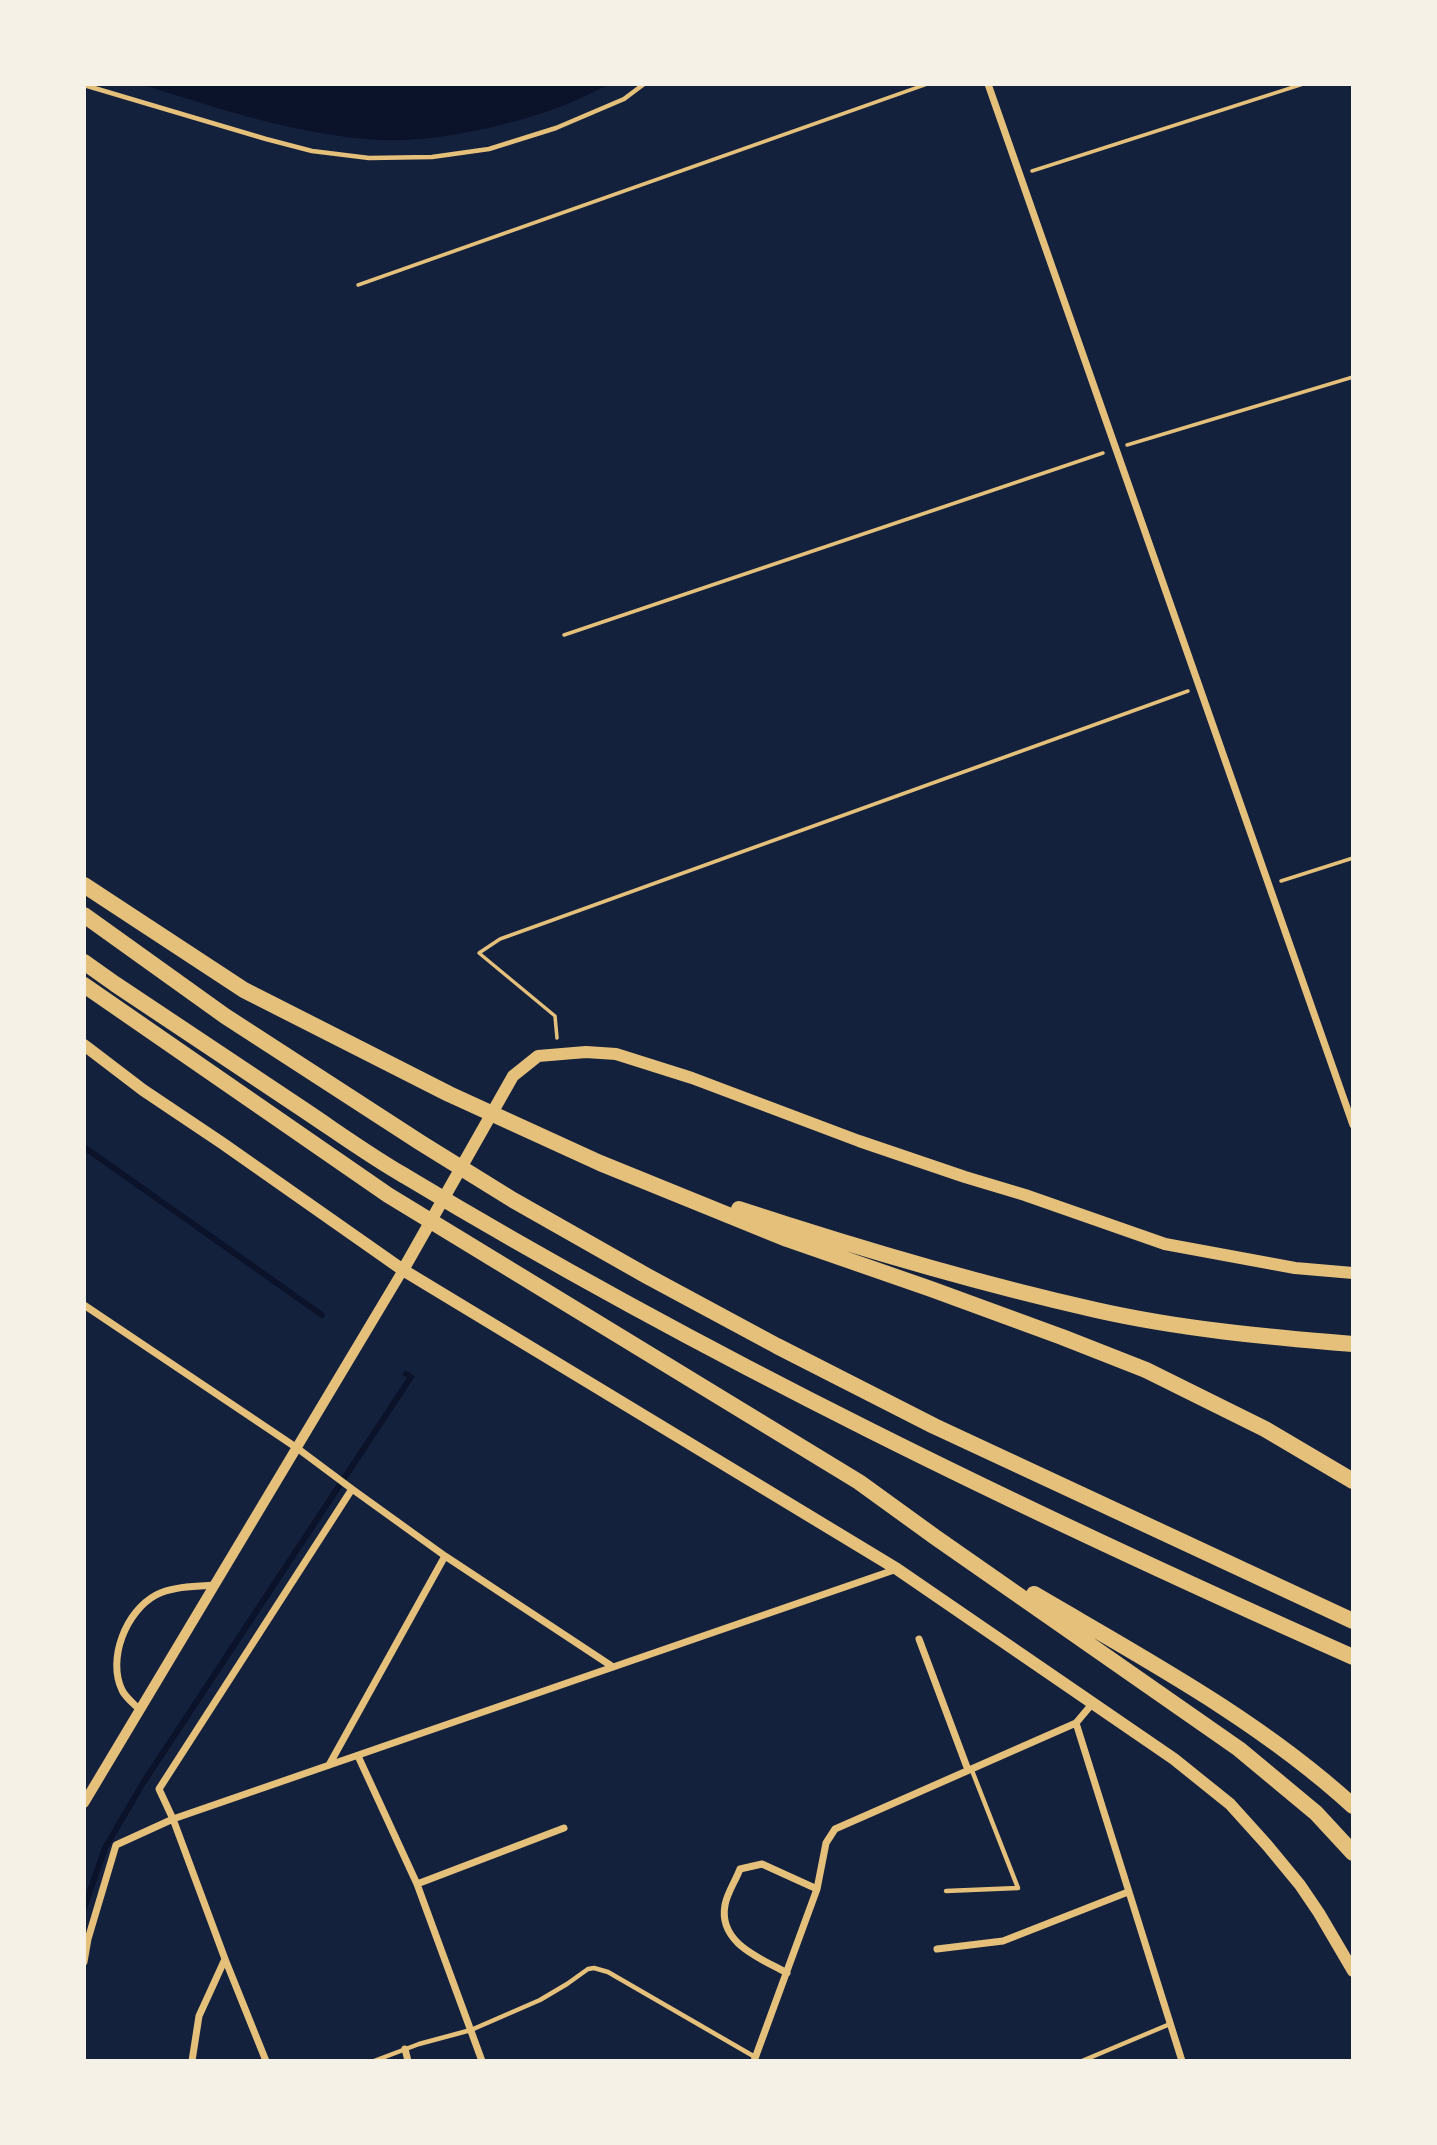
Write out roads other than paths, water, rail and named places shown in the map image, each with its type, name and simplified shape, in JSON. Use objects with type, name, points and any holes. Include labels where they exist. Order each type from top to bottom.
[{"type":"highway","points":[[84,885],[244,990],[449,1094],[600,1163],[787,1239],[957,1298],[1146,1370],[1265,1429],[1353,1481]]},
{"type":"highway","points":[[84,915],[225,1016],[513,1200],[777,1346],[934,1426],[1353,1621]]},
{"type":"highway","points":[[84,962],[400,1174],[489,1227],[709,1349],[948,1470],[1198,1588],[1353,1657]]},
{"type":"highway","points":[[84,985],[388,1195],[859,1482],[1239,1749],[1316,1813],[1353,1853]]},
{"type":"highway","points":[[600,1163],[820,1236],[1096,1310],[1191,1327],[1353,1344]]},
{"type":"highway","points":[[934,1537],[1206,1697],[1280,1746],[1353,1806]]},
{"type":"main road","points":[[84,1045],[143,1090],[403,1270],[896,1569],[1088,1709],[1174,1759],[1230,1804],[1300,1885],[1353,1971]]},
{"type":"main road","points":[[403,1270],[513,1076],[538,1056],[586,1052],[616,1054],[679,1074],[859,1141],[1165,1244],[1295,1268],[1353,1273]]},
{"type":"street","points":[[988,84],[1353,1125]]},
{"type":"street","points":[[84,1803],[403,1270]]},
{"type":"street","points":[[84,1304],[297,1448],[444,1556],[613,1667]]},
{"type":"street","points":[[266,2061],[159,1789],[352,1489]]},
{"type":"street","points":[[329,1765],[444,1556]]},
{"type":"street","points":[[84,1962],[88,1939],[116,1845],[173,1819],[896,1569]]},
{"type":"street","points":[[140,1710],[122,1690],[117,1665],[119,1644],[125,1627],[140,1606],[156,1595],[183,1588],[214,1585]]},
{"type":"street","points":[[919,1639],[970,1769]]},
{"type":"street","points":[[755,2059],[817,1889],[826,1843],[835,1829],[1076,1723],[1088,1709]]},
{"type":"street","points":[[1076,1723],[1182,2061]]},
{"type":"street","points":[[358,1756],[417,1884],[482,2061]]},
{"type":"street","points":[[417,1884],[564,1828]]},
{"type":"street","points":[[787,1973],[740,1947],[727,1927],[725,1905],[740,1869],[762,1864],[817,1889]]},
{"type":"street","points":[[937,1949],[1003,1941],[1128,1892]]},
{"type":"street","points":[[192,2061],[200,2016],[225,1959]]},
{"type":"street","points":[[405,2049],[408,2061]]},
{"type":"lane","points":[[84,85],[312,151],[369,158],[432,157],[489,149],[556,128],[624,99],[645,84]]},
{"type":"lane","points":[[946,1891],[1018,1888],[970,1769]]},
{"type":"lane","points":[[374,2061],[405,2049],[471,2031],[540,2000],[588,1969],[594,1968],[608,1972],[755,2059]]},
{"type":"lane","points":[[1082,2061],[1170,2024]]},
{"type":"water","points":[[141,84],[609,84],[558,107],[505,124],[443,136],[379,140],[288,127]]},
{"type":"waterway","points":[[84,1147],[322,1315]]},
{"type":"waterway","points":[[84,1908],[105,1848],[143,1783],[411,1377],[406,1374]]}]
